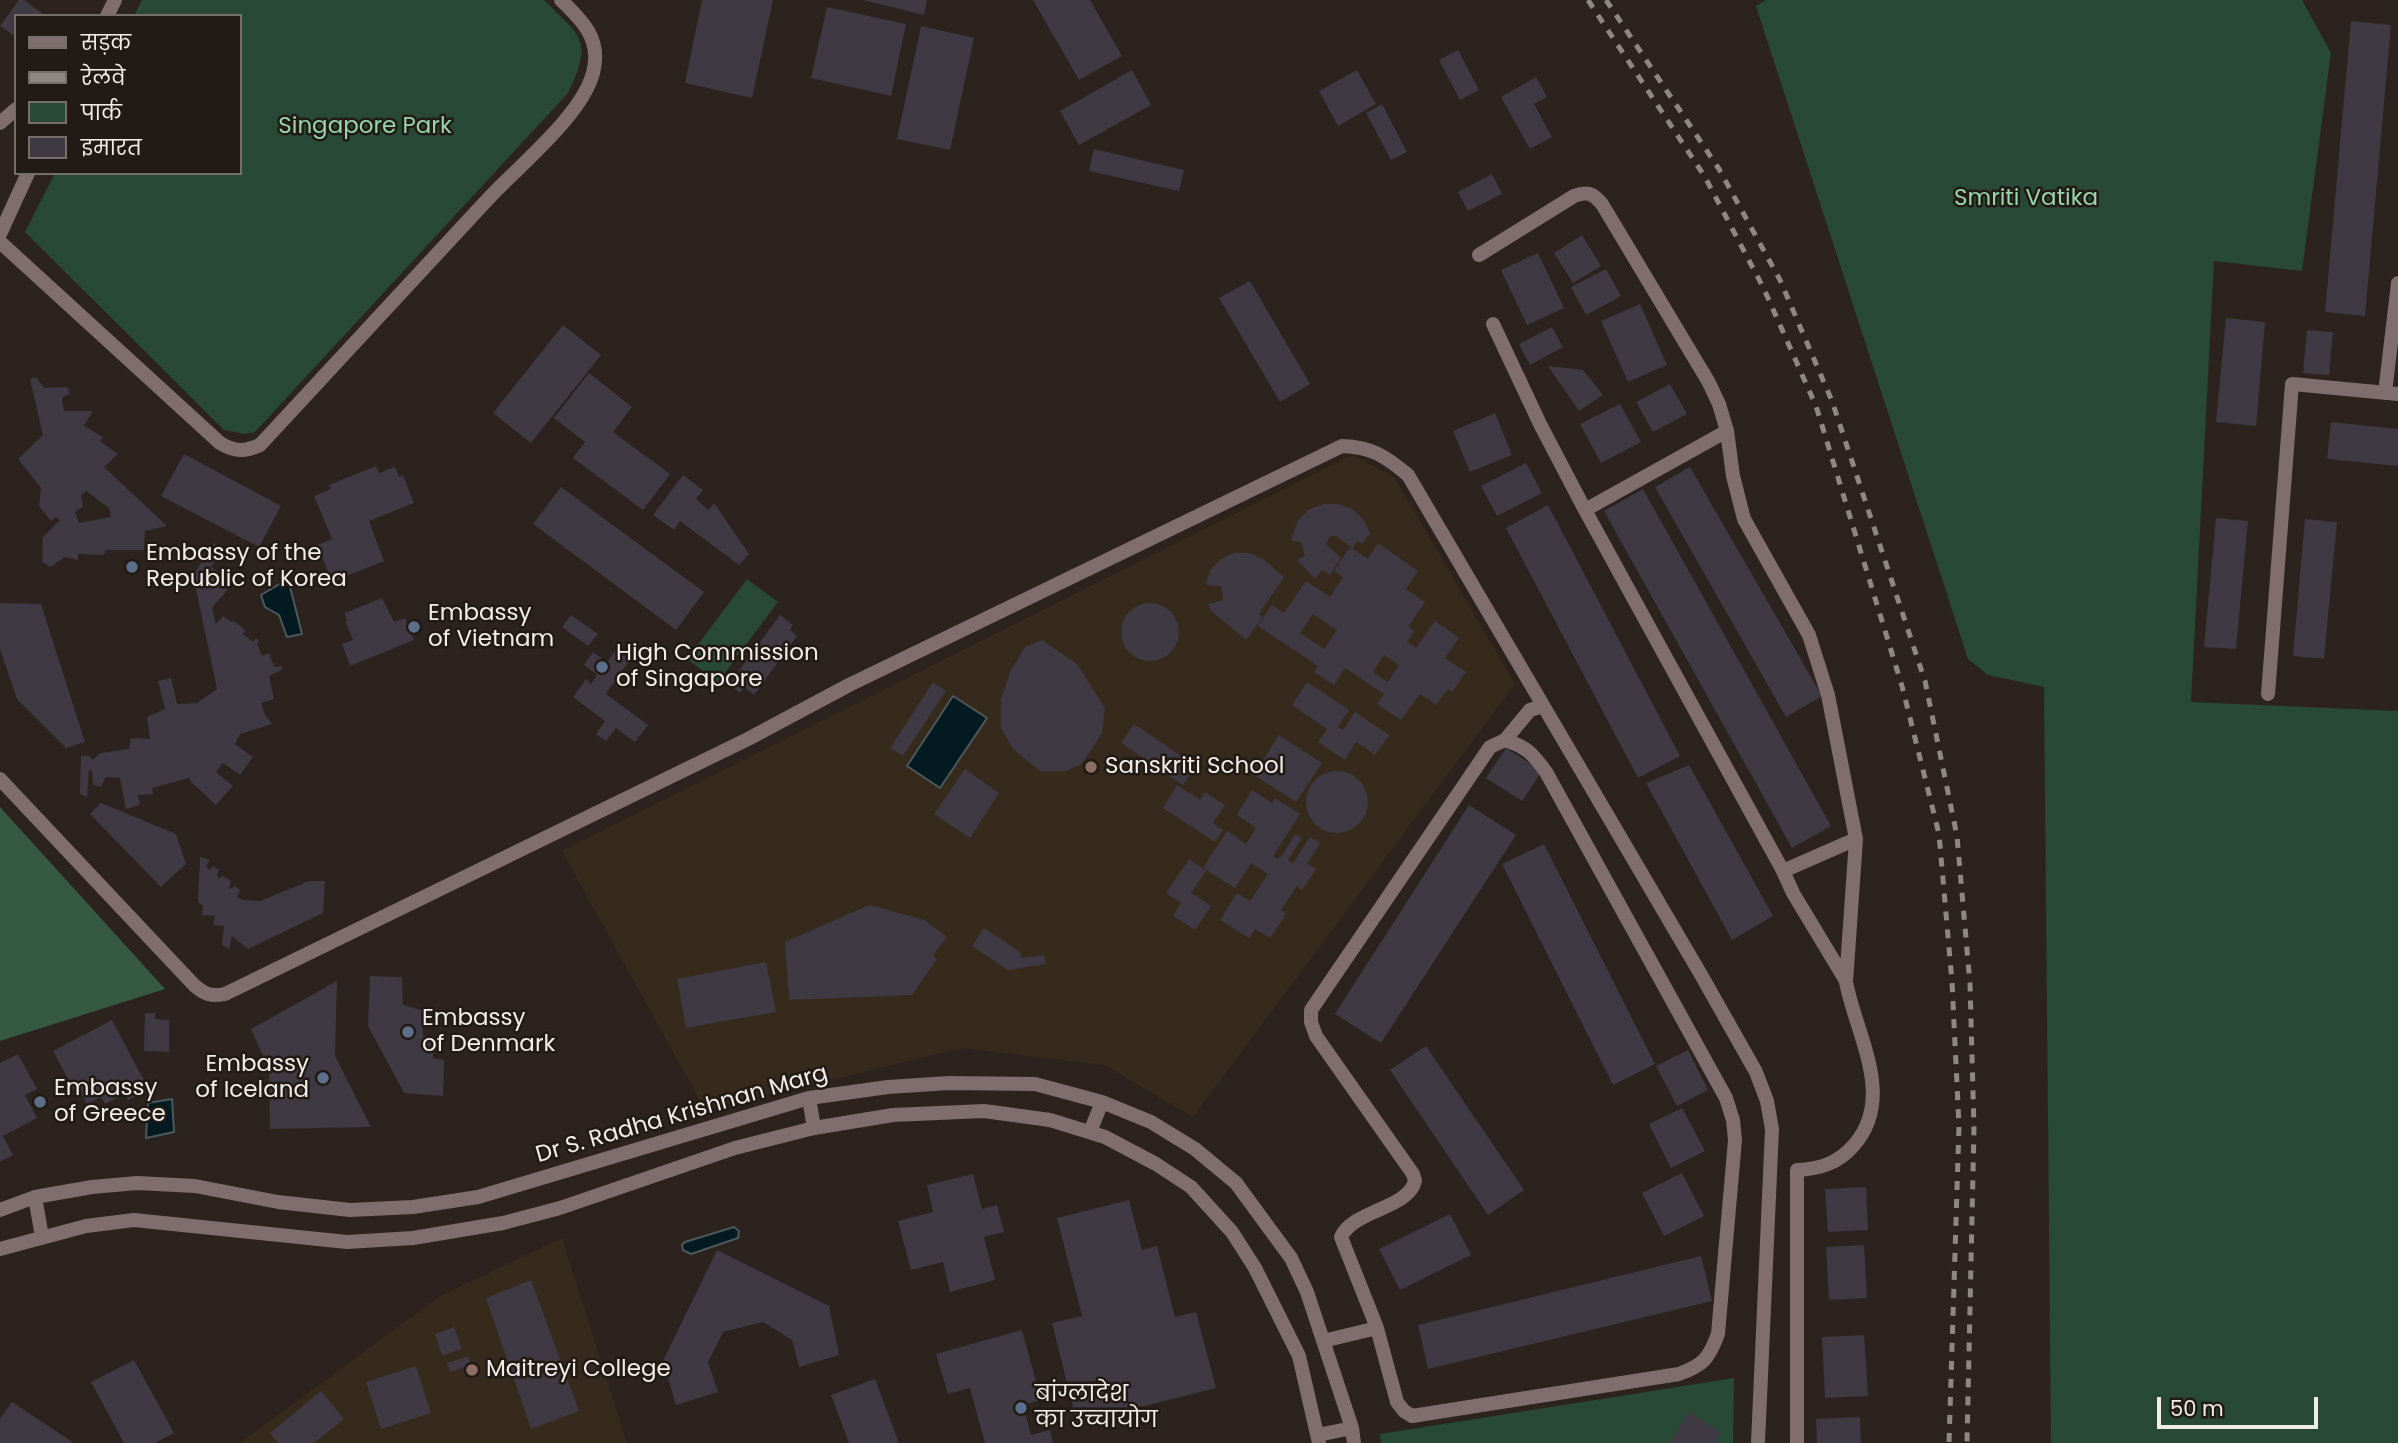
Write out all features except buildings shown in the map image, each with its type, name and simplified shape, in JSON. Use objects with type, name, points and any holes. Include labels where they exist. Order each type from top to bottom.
[{"type":"street","points":[[0,242],[220,443],[233,451],[260,445],[576,108],[587,90],[594,70],[596,44],[584,23],[561,0]]},
{"type":"street","points":[[0,123],[14,111]]},
{"type":"street","points":[[0,234],[27,175]]},
{"type":"street","points":[[1479,256],[1583,192],[1594,195],[1602,204],[1719,404],[1744,519],[1794,606],[1819,663],[1845,775],[1856,839],[1846,982],[1850,1004],[1868,1058],[1873,1090],[1872,1112],[1865,1133],[1847,1154],[1819,1168],[1797,1170],[1771,1167]]},
{"type":"street","points":[[2268,694],[2292,384],[2392,393],[2398,283]]},
{"type":"street","points":[[1493,324],[1540,424],[1585,510],[1793,893],[1846,982]]},
{"type":"street","points":[[1585,510],[1727,431]]},
{"type":"street","points":[[0,779],[194,985],[204,993],[215,996],[225,994],[748,739],[862,679],[1342,446],[1363,447],[1387,457],[1408,475],[1756,1072],[1767,1101],[1772,1129],[1758,1443]]},
{"type":"street","points":[[1505,740],[1522,745],[1546,772],[1726,1098],[1733,1120],[1735,1140],[1718,1334],[1710,1354],[1697,1368],[1679,1374],[1412,1416],[1397,1402],[1377,1328],[1341,1237],[1349,1226],[1408,1194],[1415,1181],[1413,1174],[1316,1036],[1311,1022],[1311,1010],[1490,747],[1505,740],[1530,710],[1543,706]]},
{"type":"street","points":[[1783,871],[1856,839]]},
{"type":"street","name":"Dr S. Radha Krishnan Marg","points":[[0,1210],[35,1197],[92,1187],[137,1183],[195,1186],[278,1202],[350,1210],[413,1207],[478,1197],[809,1098],[888,1087],[949,1083],[1035,1084],[1102,1102],[1151,1122],[1195,1149],[1236,1183],[1292,1258],[1307,1292],[1352,1428],[1354,1443]]},
{"type":"street","points":[[809,1098],[814,1128]]},
{"type":"street","points":[[1090,1132],[1102,1102]]},
{"type":"street","name":"Dr S. Radha Krishnan Marg","points":[[0,1249],[86,1226],[134,1220],[348,1242],[412,1238],[503,1223],[560,1208],[736,1148],[814,1128],[893,1115],[984,1111],[1051,1120],[1105,1137],[1146,1159],[1191,1187],[1232,1232],[1255,1268],[1299,1356],[1318,1439]]},
{"type":"street","points":[[1797,1170],[1797,1443]]},
{"type":"street","points":[[35,1197],[42,1237]]},
{"type":"street","points":[[1323,1341],[1377,1328]]},
{"type":"street","points":[[1318,1439],[1352,1428]]},
{"type":"shaded area","name":"Sanskriti School","points":[[1352,455],[1394,477],[1515,684],[1193,1117],[1104,1065],[963,1048],[705,1110],[562,851]]},
{"type":"shaded area","name":"Maitreyi College","points":[[562,1238],[627,1443],[240,1443],[440,1296]]},
{"type":"green space","name":"Singapore Park","points":[[142,0],[544,0],[575,32],[582,50],[576,76],[568,93],[255,432],[245,434],[224,430],[25,232],[54,175],[242,175],[242,14],[135,14]]},
{"type":"green space","name":"Smriti Vatika","points":[[1766,0],[2302,0],[2331,53],[2302,271],[2214,261],[2191,702],[2398,711],[2398,1443],[2051,1443],[2044,687],[1988,675],[1968,659],[1756,6]]},
{"type":"green space","points":[[747,579],[778,602],[718,682],[687,659]]},
{"type":"green space","points":[[0,807],[165,989],[0,1041]]},
{"type":"green space","points":[[1734,1378],[1733,1443],[1381,1443],[1380,1434]]},
{"type":"water","points":[[288,579],[302,634],[287,637],[279,615],[265,607],[261,595]]},
{"type":"water","points":[[953,696],[987,718],[940,788],[907,766]]},
{"type":"water","points":[[172,1099],[174,1132],[146,1138],[148,1103]]},
{"type":"water","points":[[734,1227],[739,1231],[738,1238],[691,1254],[683,1250],[682,1245],[685,1242]]},
{"type":"railway","points":[[1588,0],[1705,177],[1764,289],[1816,406],[1902,686],[1939,834],[1952,982],[1959,1126],[1949,1443]]},
{"type":"railway","points":[[1606,0],[1719,169],[1780,280],[1832,401],[1925,681],[1957,836],[1970,984],[1974,1128],[1967,1443]]},
{"type":"place","name":"Embassy of the Republic of Korea","points":[[132,567]]},
{"type":"place","name":"Embassy of Vietnam","points":[[414,627]]},
{"type":"place","name":"High Commission of Singapore","points":[[602,667]]},
{"type":"place","name":"Sanskriti School","points":[[1091,767]]},
{"type":"place","name":"Embassy of Denmark","points":[[408,1032]]},
{"type":"place","name":"Embassy of Iceland","points":[[323,1078]]},
{"type":"place","name":"Embassy of Greece","points":[[40,1102]]},
{"type":"place","name":"Maitreyi College","points":[[472,1370]]},
{"type":"place","name":"बांग्लादेश का उच्चायोग","points":[[1021,1408]]}]
